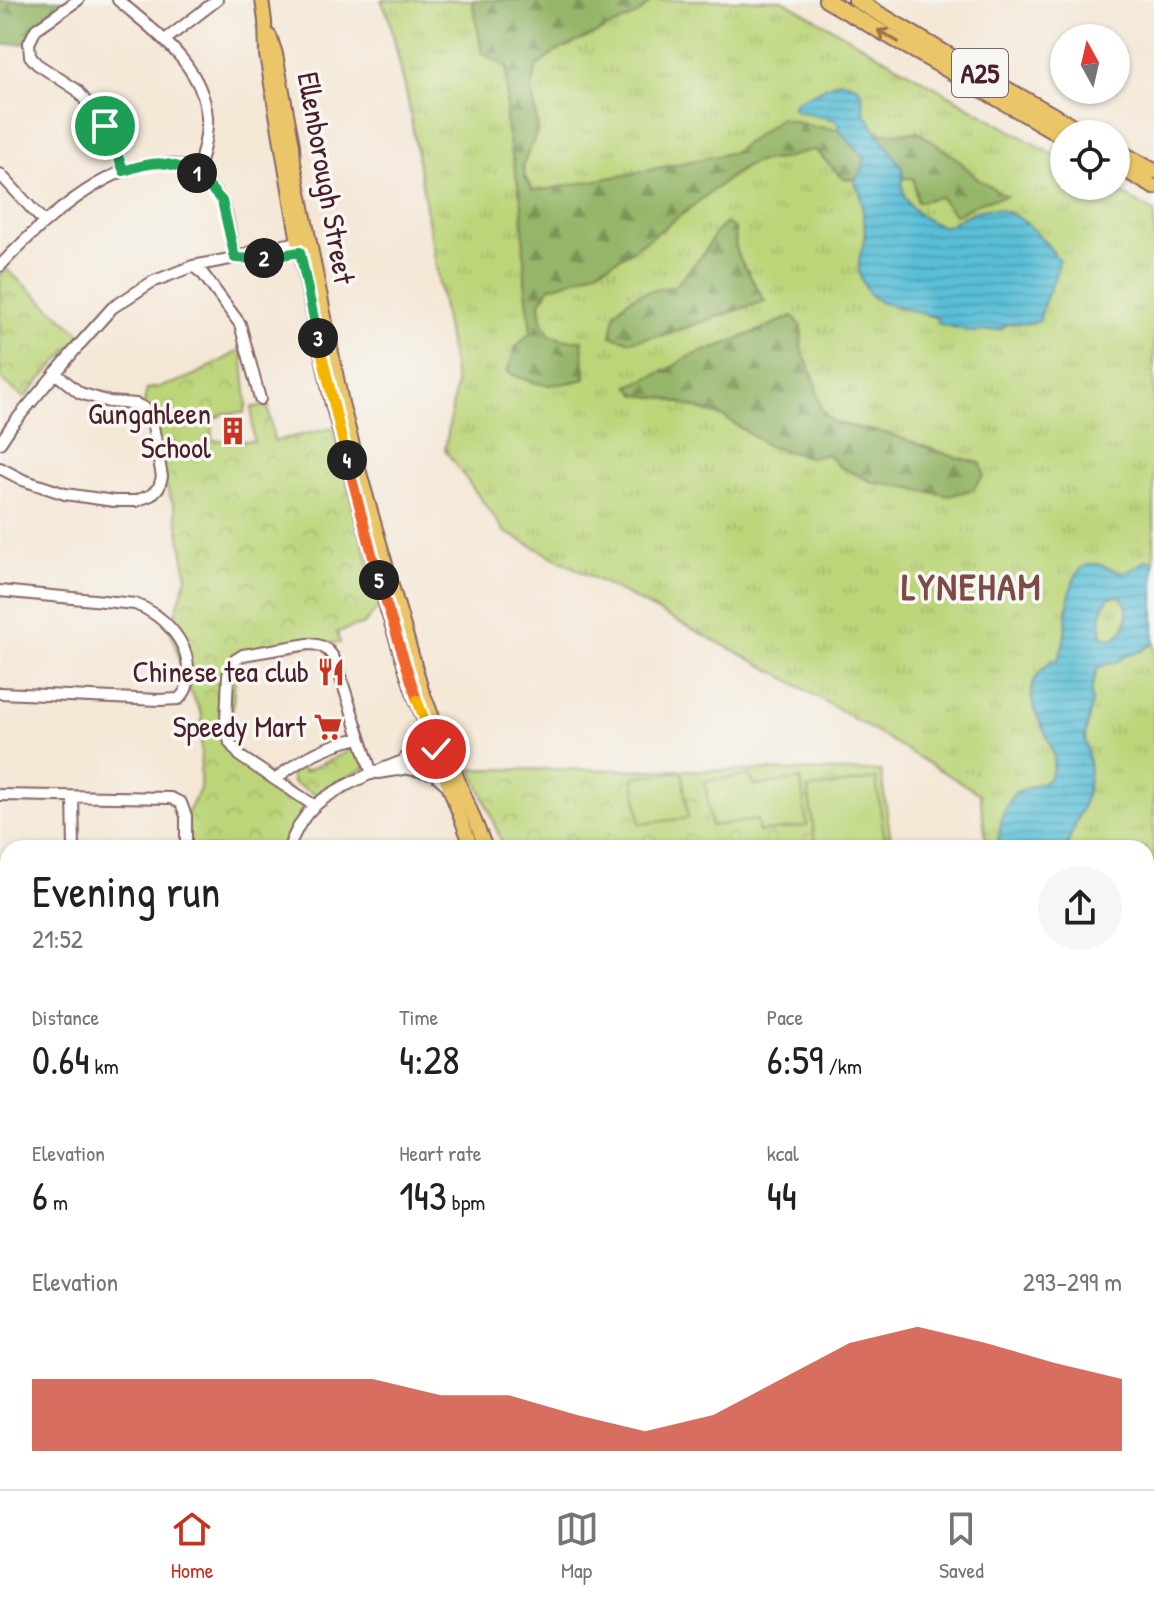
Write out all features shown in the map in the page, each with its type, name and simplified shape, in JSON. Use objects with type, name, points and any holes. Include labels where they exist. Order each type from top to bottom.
[{"type":"highway","name":"A25","points":[[856,0],[1063,120]]},
{"type":"highway","name":"A25","points":[[832,1],[1050,129]]},
{"type":"highway","points":[[1130,158],[1154,171]]},
{"type":"highway","points":[[1130,173],[1154,187]]},
{"type":"main road","name":"Ellenborough Street","points":[[262,0],[276,54],[293,145],[305,246],[332,404],[355,493],[413,692],[482,840]]},
{"type":"main road","name":"Ellenborough Street","points":[[305,246],[362,480],[449,787],[469,840]]},
{"type":"street","points":[[78,0],[36,29],[29,43],[30,56],[77,90],[105,126],[124,171]]},
{"type":"street","points":[[118,0],[165,40],[186,63],[199,85],[207,116],[204,150],[197,173]]},
{"type":"street","points":[[165,40],[217,0]]},
{"type":"street","points":[[0,266],[44,222],[82,194],[124,171],[144,164],[170,163],[197,173],[222,201],[235,258]]},
{"type":"street","points":[[0,174],[44,222]]},
{"type":"street","points":[[0,443],[112,308],[152,282],[193,266],[235,258],[253,251],[305,246]]},
{"type":"street","points":[[193,266],[203,274],[240,324],[260,399]]},
{"type":"street","points":[[0,468],[23,480],[65,494],[114,501],[136,501],[151,495],[159,487],[162,477],[152,420],[144,408],[80,393],[55,373]]},
{"type":"street","points":[[0,591],[135,604],[150,610],[165,623],[182,644],[188,658],[188,687],[179,699],[0,693]]},
{"type":"street","points":[[315,806],[241,757],[230,743],[226,721],[227,680],[229,669],[238,657],[308,644],[324,647],[335,660],[372,774]]},
{"type":"street","points":[[403,764],[423,741],[428,729]]},
{"type":"street","points":[[276,779],[296,763],[343,742],[360,738]]},
{"type":"street","points":[[292,840],[315,806],[355,782],[441,751]]},
{"type":"street","points":[[403,764],[433,773],[449,787]]},
{"type":"street","points":[[0,795],[171,798],[181,803],[186,816],[186,840]]},
{"type":"street","points":[[73,797],[74,840]]},
{"type":"green space","points":[[0,0],[78,0],[36,28],[29,43],[0,45]]},
{"type":"green space","points":[[381,0],[783,0],[1050,153],[1050,200],[1130,198],[1154,212],[1154,840],[986,840],[980,794],[777,673],[505,532],[445,450],[456,385],[408,101],[389,17]]},
{"type":"green space","points":[[472,0],[652,0],[639,14],[557,51],[537,66],[532,89],[538,130],[523,165],[525,177],[533,190],[734,152],[780,118],[815,127],[885,133],[918,132],[955,157],[978,179],[1006,196],[980,202],[955,215],[939,197],[917,202],[913,178],[844,179],[815,150],[753,163],[629,252],[591,273],[550,287],[540,302],[542,319],[549,335],[582,340],[585,379],[553,385],[528,381],[507,372],[516,347],[531,332],[522,205],[506,125],[507,67],[482,53]]},
{"type":"green space","points":[[726,223],[735,229],[736,252],[765,301],[663,335],[630,341],[611,336],[616,314],[622,305],[643,293],[675,286]]},
{"type":"green space","points":[[6,269],[82,335],[24,398],[0,378],[0,275]]},
{"type":"green space","points":[[793,316],[802,327],[801,349],[814,378],[822,412],[835,423],[890,434],[981,463],[984,475],[973,489],[950,496],[875,483],[840,467],[827,454],[812,458],[768,446],[724,417],[665,398],[637,395],[629,386],[688,357]]},
{"type":"green space","points":[[242,349],[247,404],[244,413],[225,413],[213,420],[212,440],[253,441],[252,407],[268,406],[274,441],[333,428],[380,606],[364,624],[337,632],[340,643],[236,657],[230,747],[302,799],[303,809],[286,840],[186,840],[186,816],[200,789],[202,715],[188,687],[170,629],[187,577],[175,508],[162,477],[144,403],[147,389],[185,379]]},
{"type":"green space","points":[[353,744],[359,749],[366,767],[317,795],[293,783],[289,774],[301,766],[304,772],[345,753],[344,747]]},
{"type":"green space","points":[[472,769],[881,771],[891,840],[501,840]]},
{"type":"green space","points":[[682,771],[688,818],[640,824],[634,777]]},
{"type":"green space","points":[[751,775],[753,786],[801,779],[807,826],[759,832],[757,820],[711,826],[705,781]]},
{"type":"green space","points":[[876,779],[885,840],[815,840],[808,789]]},
{"type":"water","points":[[839,81],[858,87],[864,112],[901,166],[905,198],[919,215],[946,226],[977,211],[1005,211],[1026,223],[1044,241],[1059,260],[1040,320],[973,332],[937,323],[938,318],[880,302],[870,295],[859,273],[865,228],[860,192],[854,181],[863,169],[865,157],[841,133],[836,120],[792,107],[796,101]]},
{"type":"water","points":[[1146,560],[1154,562],[1154,643],[1097,669],[1085,737],[1090,769],[1088,786],[1069,840],[998,840],[1002,816],[1014,793],[1048,780],[1053,768],[1054,756],[1034,708],[1033,684],[1052,659],[1055,662],[1061,653],[1073,582],[1079,571],[1088,565],[1097,564],[1125,572]],"holes":[[[1120,596],[1126,607],[1127,619],[1118,635],[1113,639],[1102,636],[1101,616],[1109,597]]]},
{"type":"place","name":"Gungahleen School","points":[[233,431]]},
{"type":"place","name":"Chinese tea club","points":[[331,672]]},
{"type":"place","name":"Speedy Mart","points":[[328,727]]},
{"type":"district","name":"LYNEHAM","points":[[972,587]]},
{"type":"route","points":[[105,126],[124,171],[144,164],[170,163],[197,173],[222,201],[235,258],[255,259],[300,252],[332,404],[387,610],[413,692],[436,749]]}]
